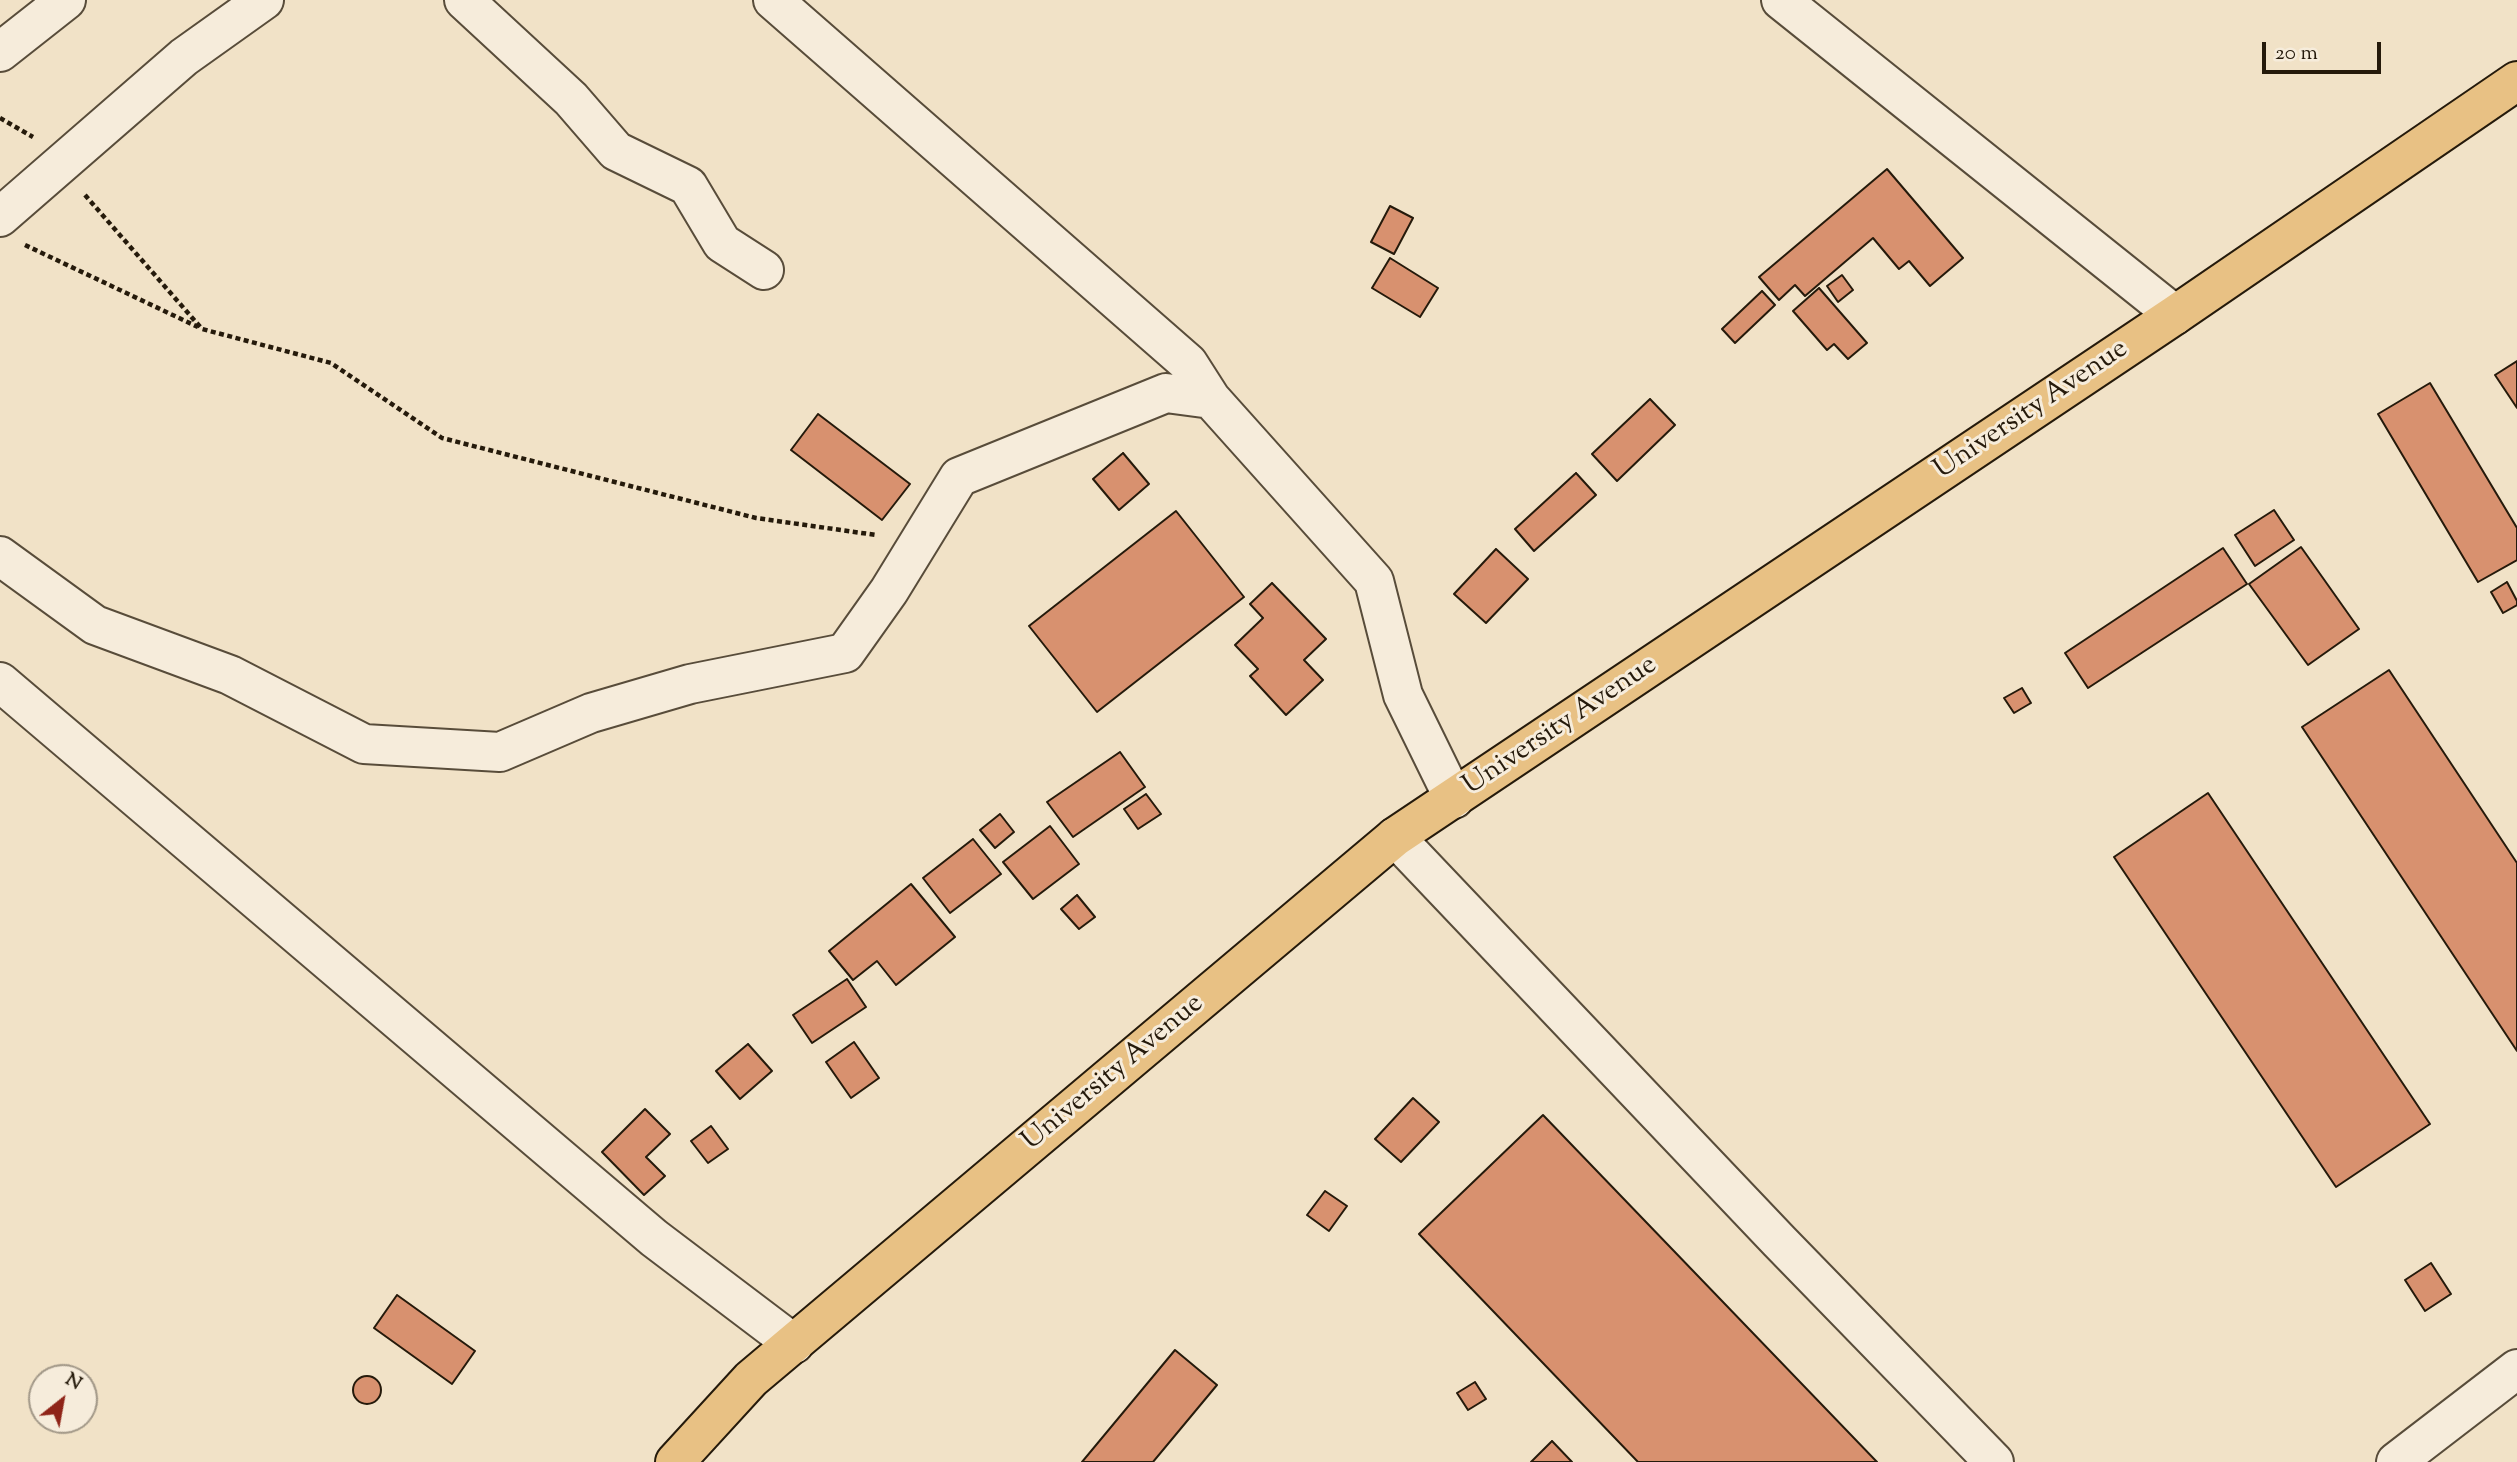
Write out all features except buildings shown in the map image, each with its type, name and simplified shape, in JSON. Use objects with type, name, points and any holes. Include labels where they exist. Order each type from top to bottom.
[{"type":"highway","name":"University Avenue","points":[[675,1462],[751,1379],[1395,837],[2175,315],[2517,81]]},
{"type":"street","points":[[0,52],[66,0]]},
{"type":"street","points":[[11,230],[59,165],[184,57],[264,0]]},
{"type":"street","points":[[464,0],[571,99],[617,151],[688,186],[722,243],[764,270]]},
{"type":"street","points":[[773,0],[1188,363],[1211,398],[1374,581],[1403,695],[1454,799]]},
{"type":"street","points":[[1781,0],[2175,315]]},
{"type":"street","points":[[0,556],[95,625],[230,675],[364,744],[500,752],[591,713],[690,684],[845,653],[889,591],[959,477],[1166,393],[1211,398]]},
{"type":"street","points":[[0,682],[654,1238],[794,1344]]},
{"type":"street","points":[[1395,837],[1779,1241],[1994,1462]]},
{"type":"street","points":[[2396,1462],[2517,1369]]},
{"type":"path","points":[[0,118],[37,139],[202,329]]},
{"type":"path","points":[[11,230],[202,329],[331,363],[442,438],[756,518],[890,537],[918,544]]}]
